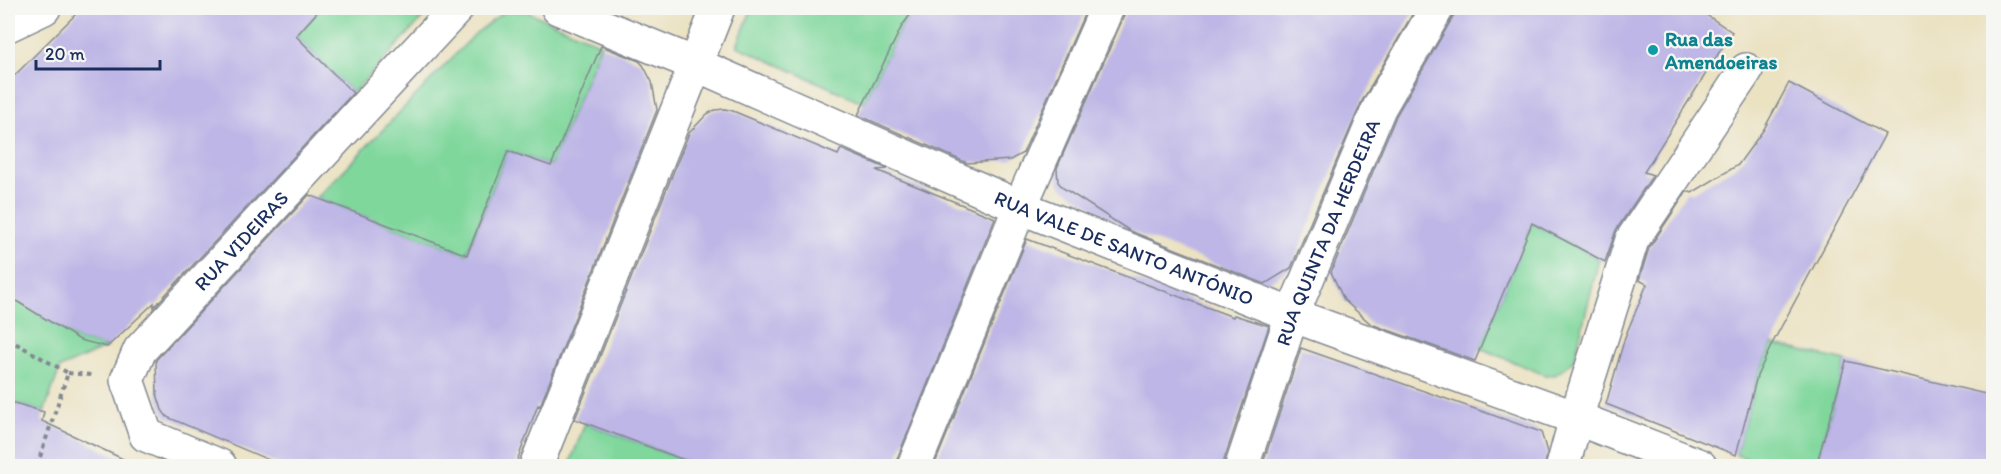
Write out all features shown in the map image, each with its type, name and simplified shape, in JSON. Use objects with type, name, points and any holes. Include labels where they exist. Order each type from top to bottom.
[{"type":"street","points":[[8,25],[44,8]]},
{"type":"street","name":"RUA VIDEIRAS","points":[[220,466],[146,435],[128,380],[140,350],[457,8]]},
{"type":"street","name":"RUA VALE DE SANTO ANTÓNIO","points":[[558,8],[695,64],[1020,207],[1292,315],[1576,418],[1700,466]]},
{"type":"street","points":[[536,466],[718,8]]},
{"type":"street","points":[[914,466],[1020,207],[1107,8]]},
{"type":"street","name":"RUA QUINTA DA HERDEIRA","points":[[1242,466],[1292,315],[1379,108],[1437,8]]},
{"type":"street","points":[[1563,466],[1632,240],[1746,70]]},
{"type":"path","points":[[8,339],[68,373],[37,466]]},
{"type":"green space","points":[[321,8],[432,8],[353,93],[296,36]]},
{"type":"green space","points":[[752,8],[915,8],[902,26],[864,103],[737,46]]},
{"type":"green space","points":[[505,11],[526,11],[601,44],[551,166],[508,151],[466,255],[317,198],[475,34]]},
{"type":"green space","points":[[1532,223],[1599,259],[1574,361],[1555,375],[1545,375],[1480,348]]},
{"type":"green space","points":[[8,293],[80,340],[107,347],[60,368],[44,412],[8,401]]},
{"type":"green space","points":[[1772,344],[1846,361],[1816,466],[1771,466],[1736,455],[1757,376]]},
{"type":"green space","points":[[585,423],[700,466],[569,466]]},
{"type":"building","points":[[82,8],[321,8],[296,36],[353,93],[154,307],[154,303],[107,347],[80,340],[8,296],[8,82]]},
{"type":"building","points":[[915,8],[1087,8],[1023,153],[1010,160],[967,163],[858,115],[902,26]]},
{"type":"building","points":[[1125,8],[1416,8],[1362,101],[1291,268],[1265,284],[1130,231],[1063,188],[1058,182],[1057,168],[1124,16]]},
{"type":"building","points":[[1456,8],[1696,8],[1732,32],[1644,172],[1653,175],[1616,230],[1605,262],[1532,223],[1475,361],[1371,324],[1344,300],[1331,272],[1396,116]]},
{"type":"building","points":[[601,46],[639,61],[643,65],[652,82],[657,110],[515,466],[283,466],[167,417],[157,394],[156,360],[309,195],[467,255],[508,151],[551,166]]},
{"type":"building","points":[[1789,83],[1885,134],[1757,376],[1736,455],[1606,404],[1625,337],[1647,284],[1639,280],[1649,248],[1687,191],[1692,193],[1738,165],[1764,129]]},
{"type":"building","points":[[725,109],[838,155],[841,149],[888,169],[876,170],[995,218],[896,466],[700,466],[575,419],[689,133],[707,114]]},
{"type":"building","points":[[1027,239],[1233,317],[1234,315],[1269,326],[1224,460],[1224,466],[934,466]]},
{"type":"building","points":[[1301,348],[1541,432],[1547,452],[1545,466],[1262,466]]},
{"type":"building","points":[[1846,361],[1994,396],[1994,466],[1816,466]]},
{"type":"building","points":[[8,401],[44,412],[42,421],[138,466],[8,466]]},
{"type":"place","name":"Rua das Amendoeiras","points":[[1653,50]]}]
